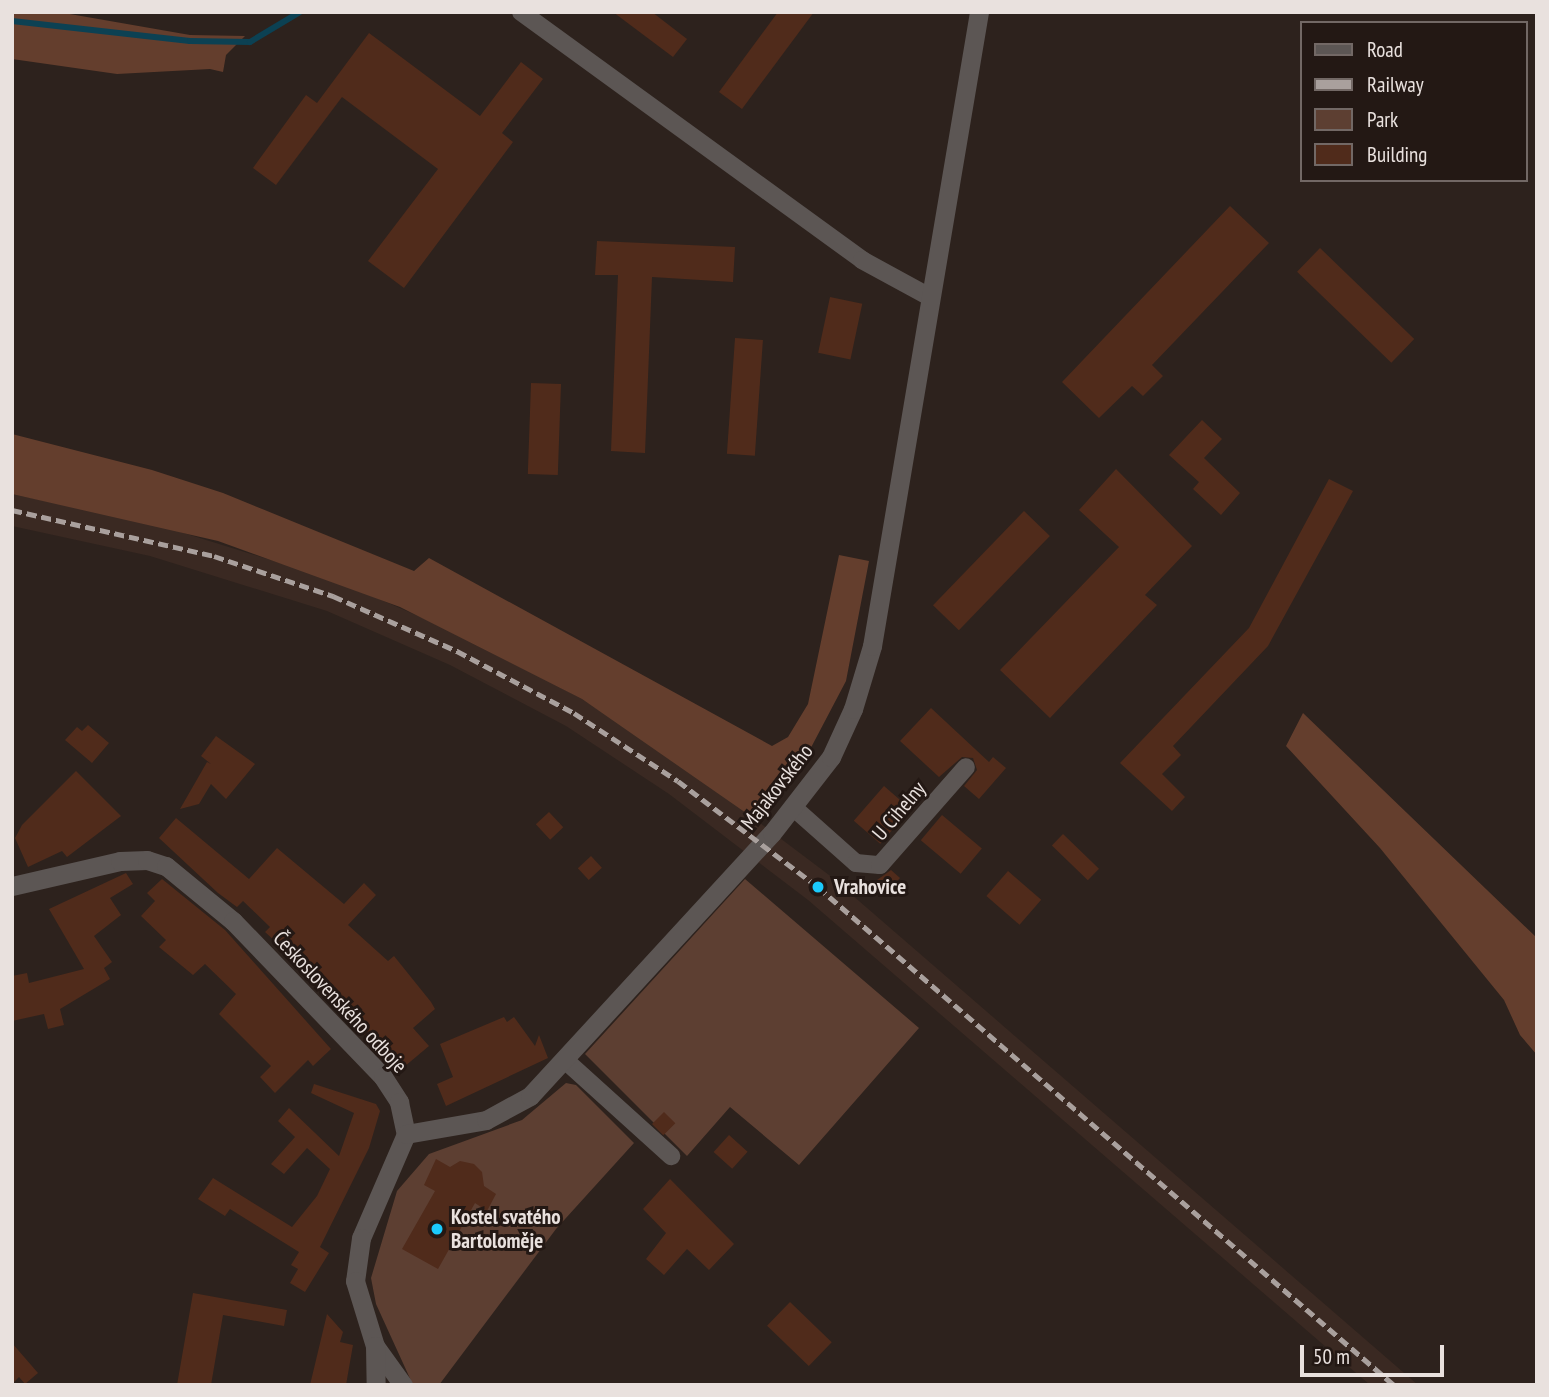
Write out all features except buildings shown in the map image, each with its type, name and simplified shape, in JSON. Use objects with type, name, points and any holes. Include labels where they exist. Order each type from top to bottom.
[{"type":"street","points":[[521,12],[862,260],[930,297]]},
{"type":"street","name":"Majakovského","points":[[406,1135],[499,1115],[530,1096],[566,1061],[794,808],[831,757],[853,709],[872,646],[979,12]]},
{"type":"street","name":"U Cihelny","points":[[794,808],[856,863],[880,865],[966,767]]},
{"type":"street","name":"Československého odboje","points":[[12,886],[128,860],[147,860],[176,872],[233,921],[378,1071],[399,1102],[406,1135]]},
{"type":"street","points":[[566,1061],[671,1156]]},
{"type":"street","points":[[403,1385],[375,1346],[358,1296],[357,1253],[406,1135]]},
{"type":"street","points":[[375,1346],[376,1385]]},
{"type":"shaded area","points":[[12,12],[64,13],[190,35],[245,36],[226,55],[223,72],[210,69],[117,74],[12,59]]},
{"type":"shaded area","points":[[12,434],[152,470],[223,493],[414,571],[429,558],[772,746],[788,737],[808,704],[839,555],[869,561],[846,681],[805,759],[759,822],[582,699],[400,607],[218,541],[12,494]]},
{"type":"shaded area","points":[[12,494],[158,525],[338,581],[464,636],[582,699],[687,768],[829,875],[1418,1385],[1370,1385],[808,900],[669,794],[566,726],[450,665],[327,611],[150,556],[12,526]]},
{"type":"shaded area","points":[[1303,713],[1537,938],[1537,1055],[1520,1035],[1504,1000],[1380,848],[1286,746]]},
{"type":"green space","points":[[745,879],[919,1028],[799,1165],[730,1107],[687,1156],[585,1054]]},
{"type":"green space","points":[[566,1083],[576,1085],[634,1143],[556,1229],[439,1385],[413,1385],[376,1304],[371,1278],[397,1191],[429,1154],[522,1120]]},
{"type":"waterway","points":[[12,21],[190,41],[250,42],[300,12]]},
{"type":"railway","points":[[12,510],[214,556],[333,596],[457,651],[574,713],[678,781],[818,887],[1394,1385]]},
{"type":"place","name":"Vrahovice","points":[[818,887]]},
{"type":"place","name":"Kostel svatého Bartoloměje","points":[[437,1229]]}]
